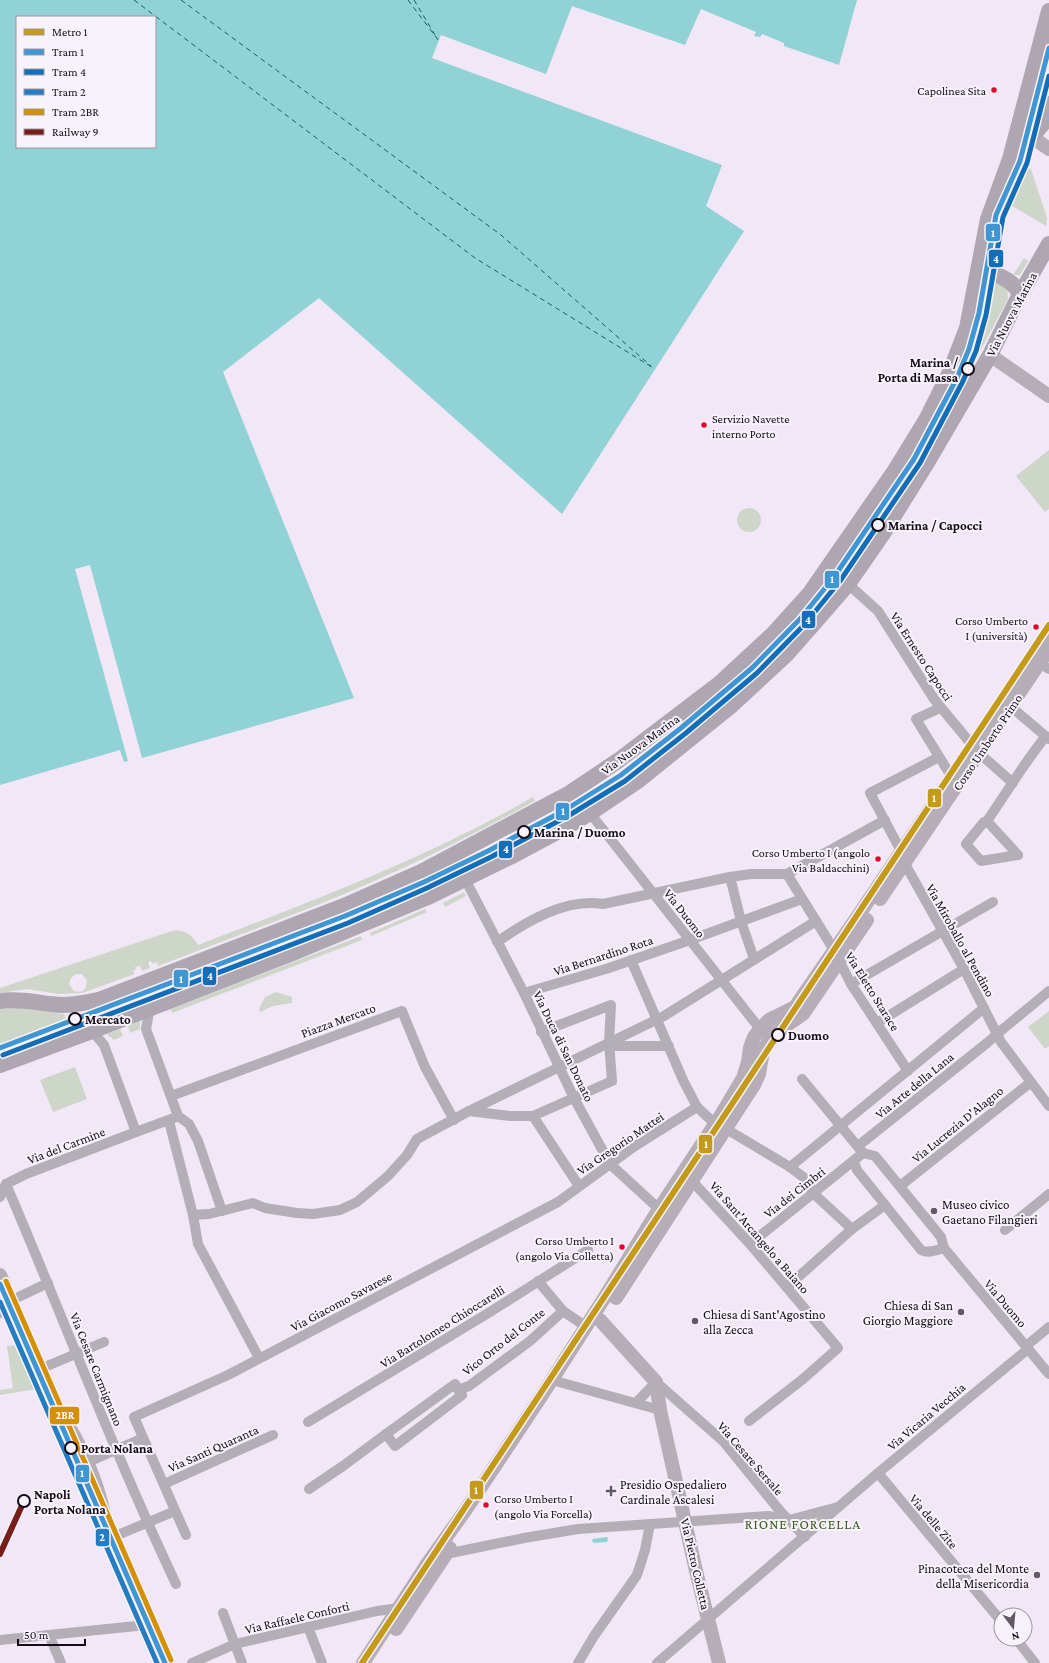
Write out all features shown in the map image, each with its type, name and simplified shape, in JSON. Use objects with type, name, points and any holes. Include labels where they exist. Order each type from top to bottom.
[{"type":"main road","name":"Via Nuova Marina","points":[[0,1001],[12,1000],[61,1005],[82,1004],[99,1000],[365,897],[460,852],[570,793],[619,760],[720,683],[752,655],[794,612],[815,587],[896,469],[935,402],[963,338],[991,207],[1013,148],[1049,11]]},
{"type":"main road","points":[[1049,104],[1045,120],[1046,136],[1049,144]]},
{"type":"main road","points":[[1022,114],[1025,126],[1031,136],[1049,149]]},
{"type":"main road","points":[[1013,148],[1031,136],[1045,120]]},
{"type":"main road","name":"Via Nuova Marina","points":[[0,1065],[290,954],[430,896],[534,844],[590,813],[639,780],[732,705],[786,655],[848,584],[882,535],[990,355],[1020,294],[1049,244]]},
{"type":"main road","points":[[978,273],[987,272],[999,276],[1015,286],[1020,294]]},
{"type":"main road","points":[[990,355],[1049,394]]},
{"type":"main road","name":"Corso Umberto Primo","points":[[799,1010],[975,749],[1049,632]]},
{"type":"main road","name":"Corso Umberto Primo","points":[[903,857],[951,776],[1044,667],[1049,649]]},
{"type":"main road","points":[[749,1082],[748,1062],[750,1048],[760,1029],[769,1020],[799,1010]]},
{"type":"main road","points":[[363,1663],[468,1508],[603,1300],[659,1209],[721,1126],[749,1082],[759,1074],[763,1051],[771,1036],[799,1010]]},
{"type":"main road","points":[[374,1663],[487,1495],[559,1382],[692,1181],[721,1126]]},
{"type":"main road","points":[[0,1275],[59,1413],[70,1426],[100,1496],[104,1515],[113,1537],[168,1663]]},
{"type":"main road","points":[[600,1320],[656,1382]]},
{"type":"main road","name":"Via Pietro Colletta","points":[[656,1382],[660,1410],[719,1663]]},
{"type":"street","name":"Via Ernesto Capocci","points":[[848,584],[878,611],[940,708],[975,749],[1013,783]]},
{"type":"street","points":[[987,821],[1018,855],[981,861],[966,844],[984,822],[987,821],[1013,783],[1027,759],[1048,737],[1010,706]]},
{"type":"street","points":[[940,708],[916,719],[951,776]]},
{"type":"street","name":"Via Miroballo al Pendino","points":[[939,758],[870,794],[885,820],[942,932],[964,969],[984,1008],[999,1029],[1001,1042],[1049,1106]]},
{"type":"street","name":"Via Duomo","points":[[590,813],[760,1029]]},
{"type":"street","points":[[497,942],[520,926],[539,916],[568,906],[587,902],[604,904],[730,877],[751,874],[787,874],[885,820]]},
{"type":"street","name":"Via Eletto Starace","points":[[787,874],[816,921],[851,984],[908,1071]]},
{"type":"street","points":[[730,877],[741,921],[754,959]]},
{"type":"street","name":"Via Duca di San Donato","points":[[465,879],[524,993],[541,1032],[574,1098],[610,1164],[659,1209]]},
{"type":"street","name":"Via Bernardino Rota","points":[[524,993],[631,960],[802,899]]},
{"type":"street","points":[[851,984],[993,902]]},
{"type":"street","points":[[193,1215],[209,1214],[253,1202],[265,1208],[313,1214],[340,1210],[358,1202],[388,1176],[407,1155],[417,1139],[657,1019],[816,921]]},
{"type":"street","points":[[631,960],[683,1080],[698,1107],[721,1126],[790,1167],[807,1180],[813,1193],[852,1229]]},
{"type":"street","points":[[877,1023],[964,969]]},
{"type":"street","name":"Via Arte della Lana","points":[[861,1150],[987,1044],[999,1029],[1049,991]]},
{"type":"street","points":[[469,1112],[510,1116],[533,1116],[612,1081],[609,1044],[610,1004],[541,1032]]},
{"type":"street","points":[[150,1007],[146,1029],[178,1116],[189,1124],[198,1141],[222,1211]]},
{"type":"street","points":[[790,1167],[984,1008]]},
{"type":"street","name":"Piazza Mercato","points":[[171,1096],[402,1010],[425,1067],[454,1120]]},
{"type":"street","points":[[92,1031],[104,1045],[136,1132],[169,1121],[178,1116]]},
{"type":"street","points":[[609,1044],[670,1048]]},
{"type":"street","name":"Via Duomo","points":[[802,1079],[861,1150],[875,1156],[941,1237],[944,1248],[1049,1374]]},
{"type":"street","name":"Via Lucrezia D'Alagno","points":[[900,1186],[1031,1082]]},
{"type":"street","name":"Via Gregorio Mattei","points":[[558,1202],[610,1164],[698,1107]]},
{"type":"street","points":[[533,1116],[579,1186]]},
{"type":"street","points":[[169,1121],[193,1215],[198,1244],[259,1358]]},
{"type":"street","name":"Via del Carmine","points":[[3,1184],[136,1132]]},
{"type":"street","points":[[861,1150],[854,1162],[857,1170],[921,1250],[924,1252],[930,1252],[944,1248]]},
{"type":"street","name":"Via dei Cimbri","points":[[750,1244],[854,1162]]},
{"type":"street","name":"Via Sant'Arcangelo a Baiano","points":[[692,1181],[750,1244],[838,1348],[803,1379],[749,1421]]},
{"type":"street","points":[[0,1197],[3,1184]]},
{"type":"street","name":"Via Cesare Carmignano","points":[[3,1184],[48,1283],[147,1522],[176,1584]]},
{"type":"street","points":[[1005,1230],[1049,1194]]},
{"type":"street","name":"Via Giacomo Savarese","points":[[143,1438],[134,1417],[228,1375],[558,1202]]},
{"type":"street","points":[[787,1287],[852,1229],[885,1205]]},
{"type":"street","name":"Via Bartolomeo Chioccarelli","points":[[308,1422],[588,1250]]},
{"type":"street","points":[[538,1281],[563,1311],[585,1326]]},
{"type":"street","points":[[0,1313],[48,1283]]},
{"type":"street","name":"Vico Orto del Conte","points":[[386,1434],[455,1384],[458,1390],[469,1386],[530,1341],[563,1311]]},
{"type":"street","name":"Via Vicaria Vecchia","points":[[657,1663],[842,1506],[878,1473],[1027,1348],[1049,1327]]},
{"type":"street","points":[[40,1368],[104,1342]]},
{"type":"street","points":[[559,1382],[660,1410]]},
{"type":"street","points":[[636,1403],[656,1382]]},
{"type":"street","name":"Via Cesare Sersale","points":[[656,1382],[724,1442],[780,1511],[805,1537]]},
{"type":"street","points":[[309,1489],[386,1434],[395,1446],[462,1395],[458,1390]]},
{"type":"street","name":"Via Santi Quaranta","points":[[164,1484],[273,1435]]},
{"type":"street","points":[[86,1463],[143,1438],[186,1535]]},
{"type":"street","name":"Via delle Zite","points":[[878,1473],[993,1611]]},
{"type":"street","points":[[446,1554],[524,1538],[578,1529],[768,1516],[789,1520],[842,1506]]},
{"type":"street","points":[[113,1537],[175,1511]]},
{"type":"street","points":[[578,1663],[594,1636],[637,1575],[645,1550],[650,1524]]},
{"type":"street","name":"Via Raffaele Conforti","points":[[192,1663],[204,1661],[235,1644],[377,1611],[399,1608]]},
{"type":"street","points":[[223,1613],[242,1663]]},
{"type":"street","points":[[0,1640],[146,1625],[151,1623]]},
{"type":"street","points":[[308,1627],[322,1663]]},
{"type":"street","points":[[49,1635],[60,1663]]},
{"type":"street","points":[[1023,1647],[1036,1663]]},
{"type":"shaded area","points":[[0,0],[857,0],[839,65],[784,46],[784,43],[762,34],[760,37],[754,36],[756,32],[701,9],[685,45],[572,6],[546,74],[441,35],[432,58],[722,165],[706,206],[744,231],[562,514],[319,298],[223,372],[354,698],[142,758],[90,565],[75,569],[128,761],[124,762],[120,750],[0,785]]},
{"type":"shaded area","points":[[1028,168],[1031,169],[1047,218],[1046,226],[1010,206]]},
{"type":"shaded area","points":[[1024,258],[1028,261],[1020,275],[1013,275]]},
{"type":"shaded area","points":[[992,280],[1007,289],[1008,299],[977,357],[974,355],[986,316]]},
{"type":"shaded area","points":[[1049,450],[1049,509],[1045,512],[1016,476]]},
{"type":"shaded area","points":[[749,508],[757,512],[761,520],[757,528],[749,532],[741,528],[737,520],[741,512]]},
{"type":"shaded area","points":[[533,797],[535,801],[391,874],[291,915],[158,966],[157,962],[153,964],[151,961],[148,962],[150,968],[142,971],[140,966],[135,967],[136,970],[133,971],[135,974],[82,993],[58,994],[27,989],[0,993],[0,988],[172,931],[184,932],[193,938],[198,945],[326,895],[452,840]],"holes":[[[76,974],[82,974],[87,981],[85,989],[80,992],[74,991],[69,984],[71,978]]]},
{"type":"shaded area","points":[[464,892],[466,896],[445,907],[443,903]]},
{"type":"shaded area","points":[[425,909],[427,912],[371,936],[370,933]]},
{"type":"shaded area","points":[[361,936],[362,940],[172,1013],[171,1009]]},
{"type":"shaded area","points":[[276,992],[292,997],[292,1003],[273,1006],[260,1012],[259,1009],[265,997]]},
{"type":"shaded area","points":[[19,1008],[64,1014],[66,1021],[0,1044],[0,1009]]},
{"type":"shaded area","points":[[1049,1011],[1049,1046],[1045,1049],[1028,1027]]},
{"type":"shaded area","points":[[140,1021],[140,1029],[130,1033],[128,1026]]},
{"type":"shaded area","points":[[120,1029],[123,1036],[114,1040],[107,1034]]},
{"type":"shaded area","points":[[75,1067],[87,1099],[53,1112],[40,1080]]},
{"type":"shaded area","points":[[17,1345],[36,1389],[0,1395],[0,1390],[13,1388],[7,1346]]},
{"type":"shaded area","points":[[833,1510],[807,1532],[797,1520]]},
{"type":"shaded area","points":[[607,1537],[607,1542],[594,1543],[592,1541],[593,1539]]},
{"type":"ferry route","points":[[134,0],[155,16]]},
{"type":"ferry route","points":[[181,0],[501,235],[651,366]]},
{"type":"ferry route","points":[[408,0],[439,41]]},
{"type":"ferry route","points":[[414,0],[435,35]]},
{"type":"ferry route","points":[[156,17],[475,258],[655,369]]},
{"type":"metro line","name":"1","points":[[362,1663],[1049,625]]},
{"type":"tram line","name":"1","points":[[0,1048],[345,916],[424,882],[488,851],[565,810],[621,775],[681,728],[752,668],[800,619],[834,577],[914,459],[957,378],[969,349],[979,313],[996,215],[1020,161],[1049,48]]},
{"type":"tram line","name":"4","points":[[3,1055],[348,923],[427,888],[491,857],[568,816],[625,781],[686,733],[757,673],[805,624],[840,581],[920,463],[963,381],[976,351],[986,315],[1003,217],[1027,163],[1049,76]]},
{"type":"tram line","name":"2BR","points":[[6,1281],[171,1660]]},
{"type":"tram line","name":"1","points":[[0,1284],[165,1663]]},
{"type":"tram line","name":"2","points":[[0,1302],[157,1663]]},
{"type":"rail line","name":"9","points":[[0,1554],[24,1501]]},
{"type":"place","name":"Capolinea Sita","points":[[994,90]]},
{"type":"place","name":"Marina / Porta di Massa","points":[[968,369]]},
{"type":"place","name":"Servizio Navette interno Porto","points":[[704,425]]},
{"type":"place","name":"Marina / Capocci","points":[[878,525]]},
{"type":"place","name":"Corso Umberto I (università)","points":[[1036,627]]},
{"type":"place","name":"Marina / Duomo","points":[[524,832]]},
{"type":"place","name":"Corso Umberto I (angolo Via Baldacchini)","points":[[878,859]]},
{"type":"place","name":"Mercato","points":[[75,1019]]},
{"type":"place","name":"Duomo","points":[[778,1035]]},
{"type":"place","name":"Museo civico Gaetano Filangieri","points":[[934,1211]]},
{"type":"place","name":"Corso Umberto I (angolo Via Colletta)","points":[[622,1247]]},
{"type":"place","name":"Chiesa di San Giorgio Maggiore","points":[[961,1312]]},
{"type":"place","name":"Chiesa di Sant'Agostino alla Zecca","points":[[695,1321]]},
{"type":"place","name":"Porta Nolana","points":[[71,1448]]},
{"type":"place","name":"Presidio Ospedaliero Cardinale Ascalesi","points":[[611,1491]]},
{"type":"place","name":"Napoli Porta Nolana","points":[[24,1501]]},
{"type":"place","name":"Corso Umberto I (angolo Via Forcella)","points":[[486,1505]]},
{"type":"place","name":"Pinacoteca del Monte della Misericordia","points":[[1037,1575]]},
{"type":"district","name":"RIONE FORCELLA","points":[[803,1524]]}]
